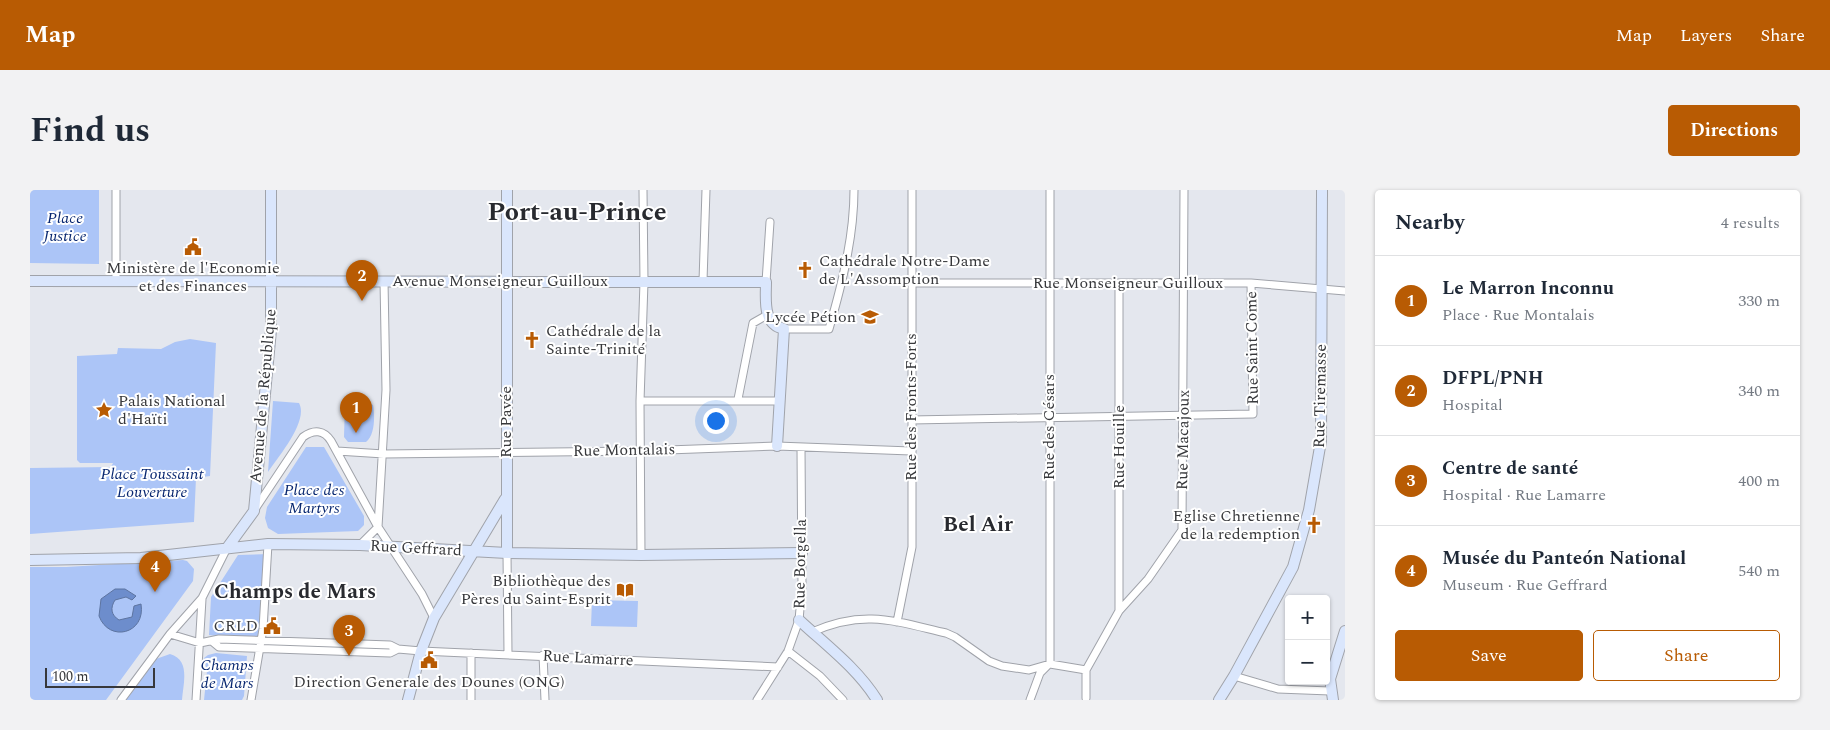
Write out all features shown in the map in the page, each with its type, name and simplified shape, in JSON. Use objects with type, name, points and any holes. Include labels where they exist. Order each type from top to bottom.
[{"type":"street","points":[[116,190],[116,282]]},
{"type":"street","name":"Avenue de la République","points":[[254,511],[271,330],[271,190]]},
{"type":"street","name":"Rue Pavée","points":[[508,190],[505,498],[508,654]]},
{"type":"street","points":[[641,555],[640,401],[644,282],[643,190]]},
{"type":"street","points":[[703,282],[706,190]]},
{"type":"street","points":[[770,222],[766,282],[767,315],[774,325],[784,329],[829,328],[838,298],[854,217],[854,190]]},
{"type":"street","name":"Rue des Fronts-Forts","points":[[897,622],[912,547],[912,190]]},
{"type":"street","name":"Rue des Césars","points":[[1050,190],[1050,664]]},
{"type":"street","name":"Rue Macajoux","points":[[1086,670],[1119,611],[1148,579],[1182,530],[1184,190]]},
{"type":"street","name":"Rue Tiremasse","points":[[1219,700],[1234,676],[1292,567],[1309,510],[1321,441],[1322,190]]},
{"type":"street","points":[[360,545],[378,527],[384,454],[386,390],[384,280]]},
{"type":"street","name":"Avenue Monseigneur Guilloux","points":[[30,282],[384,280],[766,282]]},
{"type":"street","name":"Rue Monseigneur Guilloux","points":[[911,282],[1251,283],[1345,291]]},
{"type":"street","name":"Rue Houille","points":[[1118,283],[1119,611]]},
{"type":"street","name":"Rue Saint Come","points":[[1184,416],[1253,414],[1251,283]]},
{"type":"street","points":[[738,400],[753,323],[767,315]]},
{"type":"street","points":[[777,446],[784,329]]},
{"type":"street","points":[[640,401],[780,401]]},
{"type":"street","points":[[911,420],[1184,416]]},
{"type":"street","points":[[121,700],[170,634],[202,598],[227,548],[301,440],[310,432],[316,431],[326,435],[337,451],[378,527],[422,594],[434,618]]},
{"type":"street","name":"Rue Montalais","points":[[337,451],[384,454],[506,451],[640,451],[777,446],[911,451]]},
{"type":"street","name":"Rue Borgella","points":[[757,700],[788,651],[799,620],[802,586],[801,448]]},
{"type":"street","points":[[408,700],[421,651],[434,618],[505,498]]},
{"type":"street","points":[[251,700],[258,645],[263,629],[268,544]]},
{"type":"street","name":"Rue Geffrard","points":[[30,560],[141,558],[268,544],[391,546],[507,553],[641,555],[802,553]]},
{"type":"street","points":[[196,700],[202,598]]},
{"type":"street","points":[[812,632],[830,624],[869,618],[897,622],[955,637],[981,656],[1002,666],[1029,670],[1050,664],[1086,670],[1086,698]]},
{"type":"street","points":[[799,620],[854,670],[866,683],[877,700]]},
{"type":"street","points":[[1234,676],[1278,689],[1331,695],[1330,679],[1345,631]]},
{"type":"street","name":"Rue Lamarre","points":[[170,634],[200,643],[213,642],[219,639],[258,645],[390,645],[398,649],[421,651],[778,667]]},
{"type":"street","points":[[788,651],[820,676],[843,700]]},
{"type":"street","points":[[471,653],[471,700]]},
{"type":"street","points":[[543,656],[544,700]]},
{"type":"street","points":[[1030,700],[1040,674],[1050,664]]},
{"type":"green space","name":"Place Justice","points":[[30,190],[99,190],[99,264],[30,263]]},
{"type":"green space","name":"Place Toussaint Louverture","points":[[190,339],[216,343],[210,476],[196,478],[194,522],[30,534],[30,468],[111,467],[113,463],[80,463],[77,460],[77,356],[117,354],[118,348],[161,349],[175,342]]},
{"type":"green space","points":[[350,399],[361,399],[373,405],[373,430],[366,442],[348,442],[344,437],[345,403]]},
{"type":"green space","points":[[273,401],[299,403],[301,411],[300,419],[291,439],[268,472]]},
{"type":"green space","name":"Place des Martyrs","points":[[306,447],[324,447],[364,516],[364,525],[358,531],[278,534],[268,528],[265,518],[267,507]]},
{"type":"green space","points":[[270,554],[257,641],[209,635],[211,597],[238,555]]},
{"type":"green space","points":[[187,561],[194,569],[193,581],[106,700],[30,700],[30,567],[66,567]]},
{"type":"green space","points":[[592,600],[638,601],[637,627],[591,626]]},
{"type":"green space","name":"Champs de Mars","points":[[216,653],[247,656],[244,696],[242,700],[204,700],[207,671],[204,658]]},
{"type":"green space","points":[[170,654],[181,661],[183,667],[182,700],[125,700],[156,659]]},
{"type":"shaded area","points":[[115,589],[125,589],[136,596],[132,600],[126,597],[115,600],[112,611],[119,620],[132,617],[134,606],[141,604],[141,614],[138,622],[133,628],[126,631],[110,630],[99,616],[101,599]]},
{"type":"place","name":"Ministère de l'Economie et des Finances","points":[[193,247]]},
{"type":"place","name":"Cathédrale Notre-Dame de L'Assomption","points":[[805,270]]},
{"type":"place","name":"DFPL/PNH","points":[[362,301]]},
{"type":"place","name":"Lycée Pétion","points":[[870,317]]},
{"type":"place","name":"Cathédrale de la Sainte-Trinité","points":[[532,340]]},
{"type":"place","name":"Palais National d'Haïti","points":[[104,410]]},
{"type":"place","name":"Le Marron Inconnu","points":[[356,433]]},
{"type":"place","name":"Eglise Chretienne de la redemption","points":[[1314,525]]},
{"type":"place","name":"Bibliothèque des Pères du Saint-Esprit","points":[[625,590]]},
{"type":"place","name":"Musée du Panteón National","points":[[155,592]]},
{"type":"place","name":"CRLD","points":[[272,626]]},
{"type":"place","name":"Centre de santé","points":[[349,656]]},
{"type":"place","name":"Direction Generale des Dounes (ONG)","points":[[429,660]]},
{"type":"district","name":"Port-au-Prince","points":[[577,212]]},
{"type":"district","name":"Bel Air","points":[[978,525]]},
{"type":"district","name":"Champs de Mars","points":[[295,592]]}]
